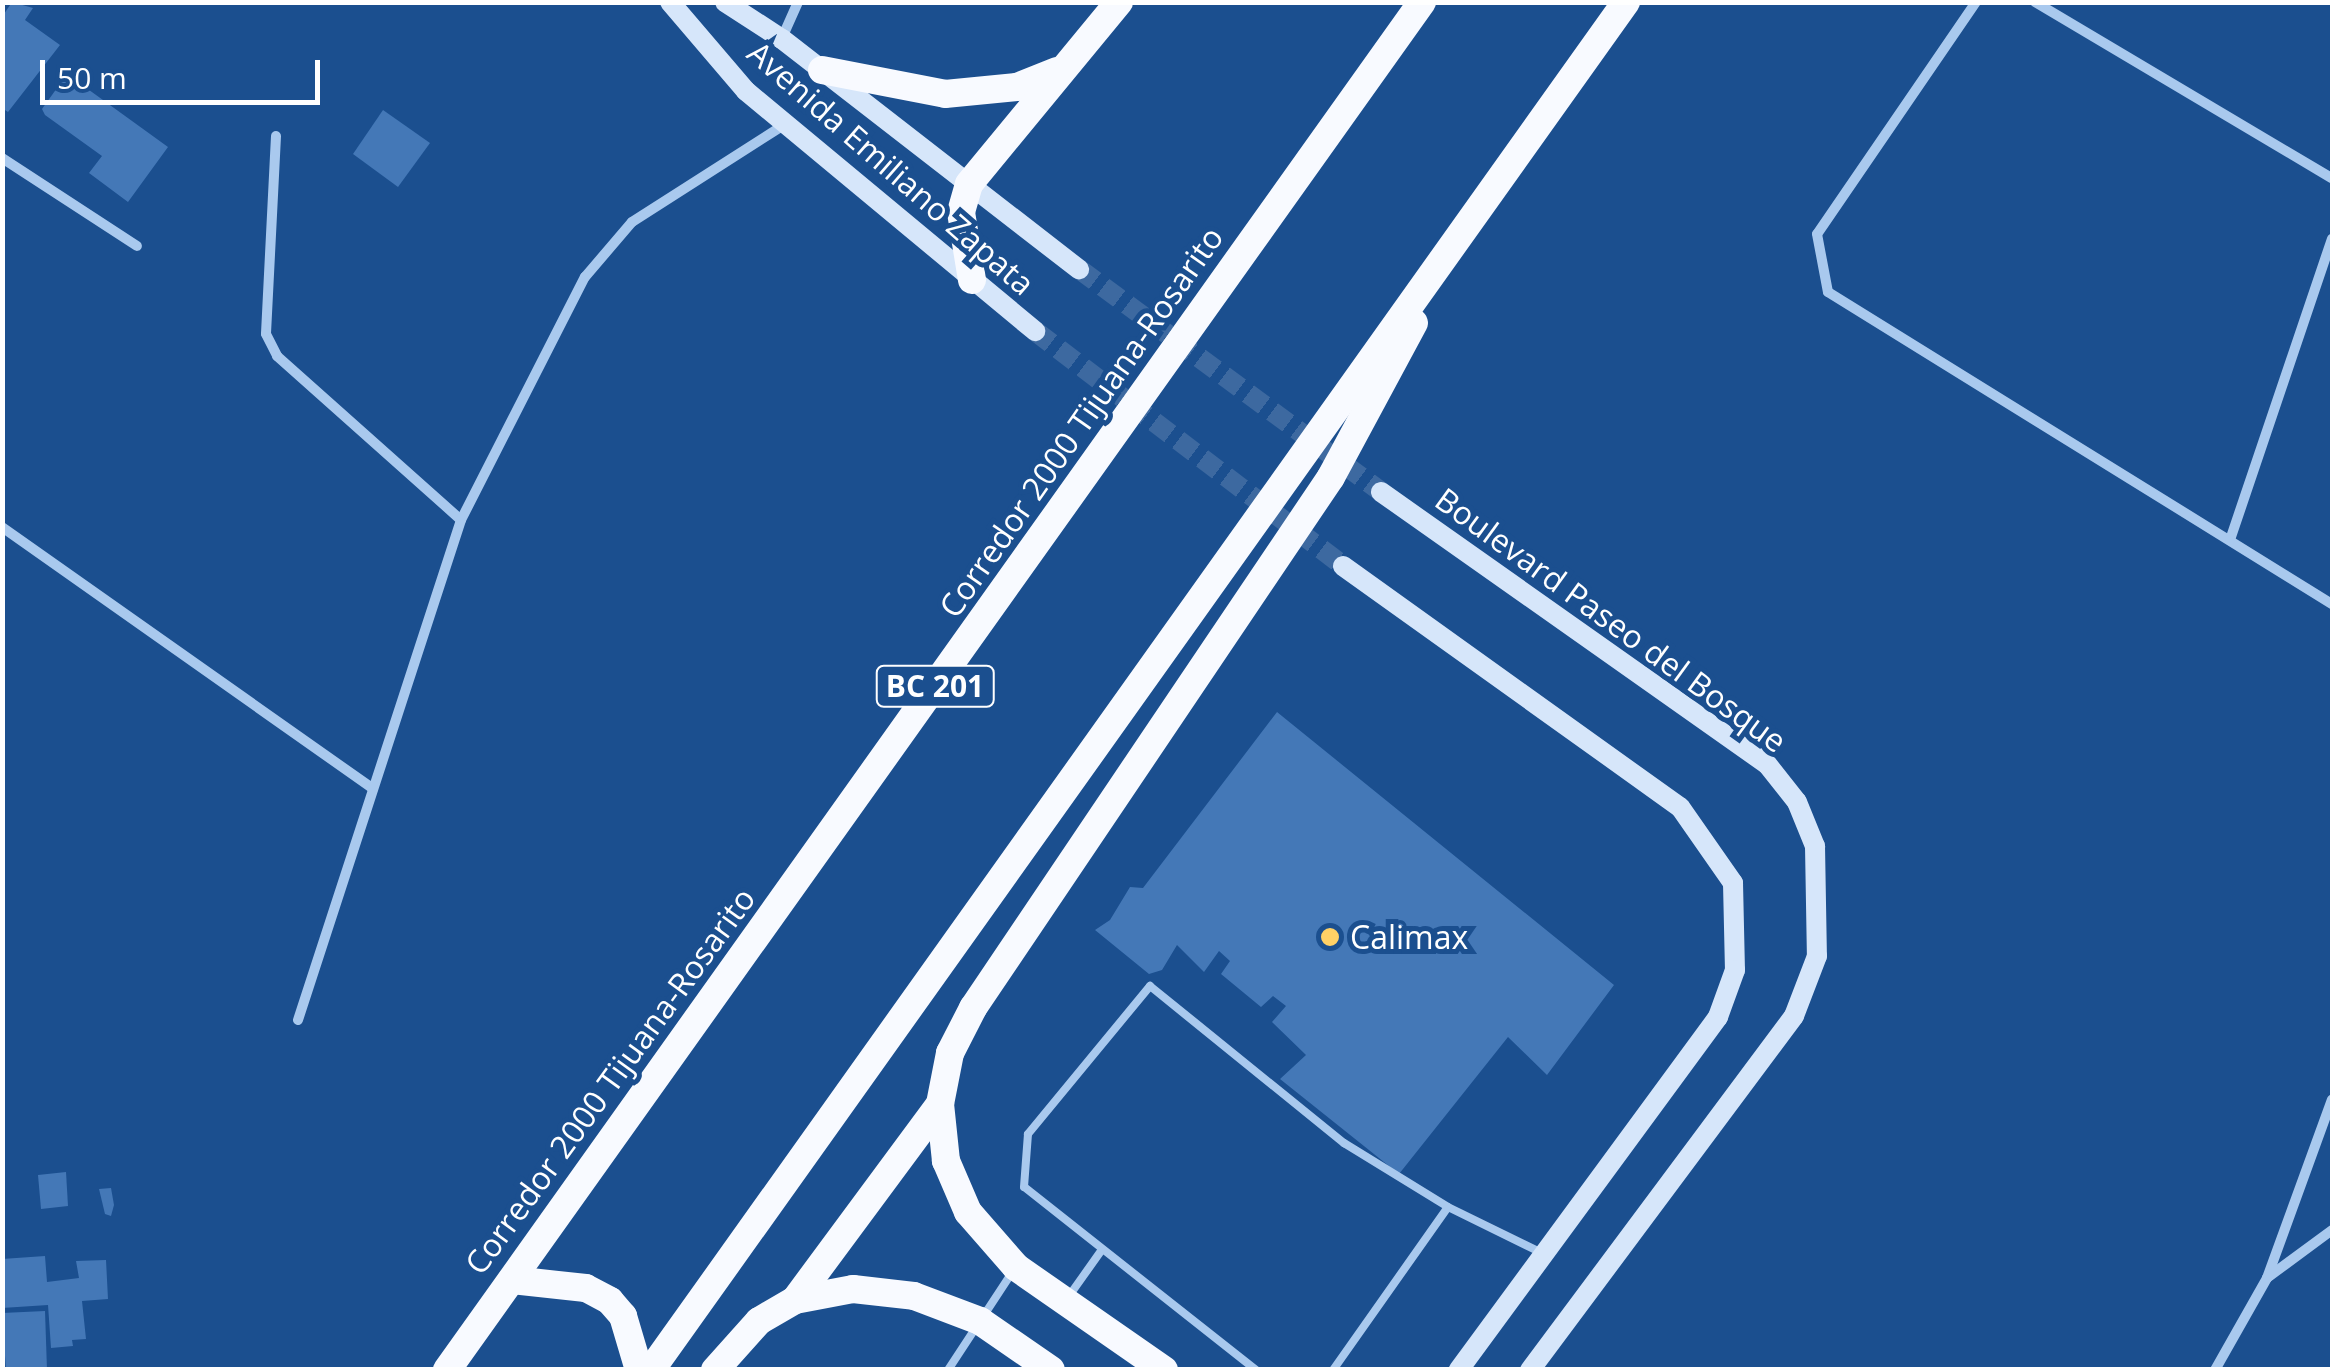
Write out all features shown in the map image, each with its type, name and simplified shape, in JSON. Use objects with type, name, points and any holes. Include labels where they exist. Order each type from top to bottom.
[{"type":"highway","points":[[972,280],[961,212],[969,184],[1059,70],[1119,2]]},
{"type":"highway","name":"Corredor 2000 Tijuana-Rosarito","points":[[447,1370],[1422,2]]},
{"type":"highway","points":[[651,1370],[1626,2]]},
{"type":"highway","points":[[822,70],[945,94],[1016,87],[1059,70]]},
{"type":"highway","points":[[1164,1370],[1016,1267],[968,1212],[946,1162],[940,1104],[950,1054],[973,1008],[1331,478],[1468,222]]},
{"type":"highway","points":[[795,1300],[940,1104]]},
{"type":"highway","points":[[512,1280],[586,1288],[610,1301],[623,1316],[640,1370]]},
{"type":"highway","points":[[716,1370],[759,1321],[795,1300],[853,1289],[914,1296],[980,1321],[1050,1370]]},
{"type":"main road","name":"Avenida Emiliano Zapata","points":[[670,2],[746,91],[1035,332]]},
{"type":"main road","name":"Avenida Emiliano Zapata","points":[[725,2],[782,39],[1079,269]]},
{"type":"main road","name":"Boulevard Paseo del Bosque","points":[[1381,492],[1767,764],[1797,802],[1814,846],[1817,956],[1794,1016],[1530,1370]]},
{"type":"main road","points":[[1344,566],[1680,807],[1713,846],[1733,883],[1734,970],[1718,1017],[1458,1370]]},
{"type":"street","points":[[782,39],[798,2]]},
{"type":"street","points":[[1976,2],[1817,234],[1828,292],[2332,604]]},
{"type":"street","points":[[2035,2],[2332,178]]},
{"type":"street","points":[[298,1020],[461,520],[606,246],[632,222],[786,123]]},
{"type":"street","points":[[276,136],[266,334],[278,356],[461,520]]},
{"type":"street","points":[[2,158],[137,246]]},
{"type":"street","points":[[2230,540],[2332,239]]},
{"type":"street","points":[[2,527],[373,789]]},
{"type":"street","points":[[2215,1370],[2267,1278],[2332,1098]]},
{"type":"street","points":[[2267,1278],[2332,1230]]},
{"type":"lane","points":[[1256,1370],[1024,1187],[1028,1134],[1150,986],[1344,1144],[1448,1208],[1542,1253]]},
{"type":"lane","points":[[1332,1370],[1448,1208]]},
{"type":"lane","points":[[1066,1301],[1101,1251]]},
{"type":"lane","points":[[948,1370],[1016,1267]]},
{"type":"building","points":[[12,2],[33,8],[25,20],[60,45],[8,112],[2,108],[2,17]]},
{"type":"building","points":[[67,74],[168,147],[128,202],[89,173],[102,156],[42,109]]},
{"type":"building","points":[[383,110],[430,143],[398,187],[353,154]]},
{"type":"building","name":"Calimax","points":[[1277,712],[1614,985],[1547,1075],[1508,1037],[1399,1174],[1280,1079],[1306,1055],[1272,1022],[1286,1006],[1273,996],[1261,1007],[1221,974],[1230,961],[1219,951],[1204,972],[1177,945],[1162,970],[1149,974],[1095,930],[1110,920],[1130,887],[1143,888]]},
{"type":"building","points":[[66,1172],[68,1206],[41,1209],[38,1175]]},
{"type":"building","points":[[111,1188],[111,1216],[105,1214],[99,1189]]},
{"type":"building","points":[[45,1256],[47,1282],[79,1278],[76,1261],[106,1260],[108,1299],[82,1301],[86,1339],[72,1340],[73,1346],[51,1348],[48,1305],[2,1308],[2,1259]]},
{"type":"building","points":[[45,1311],[47,1370],[6,1370],[2,1313]]},
{"type":"tunnel","points":[[1079,269],[1381,492]]},
{"type":"tunnel","points":[[1035,331],[1343,566]]},
{"type":"place","name":"Calimax","points":[[1330,937]]}]
